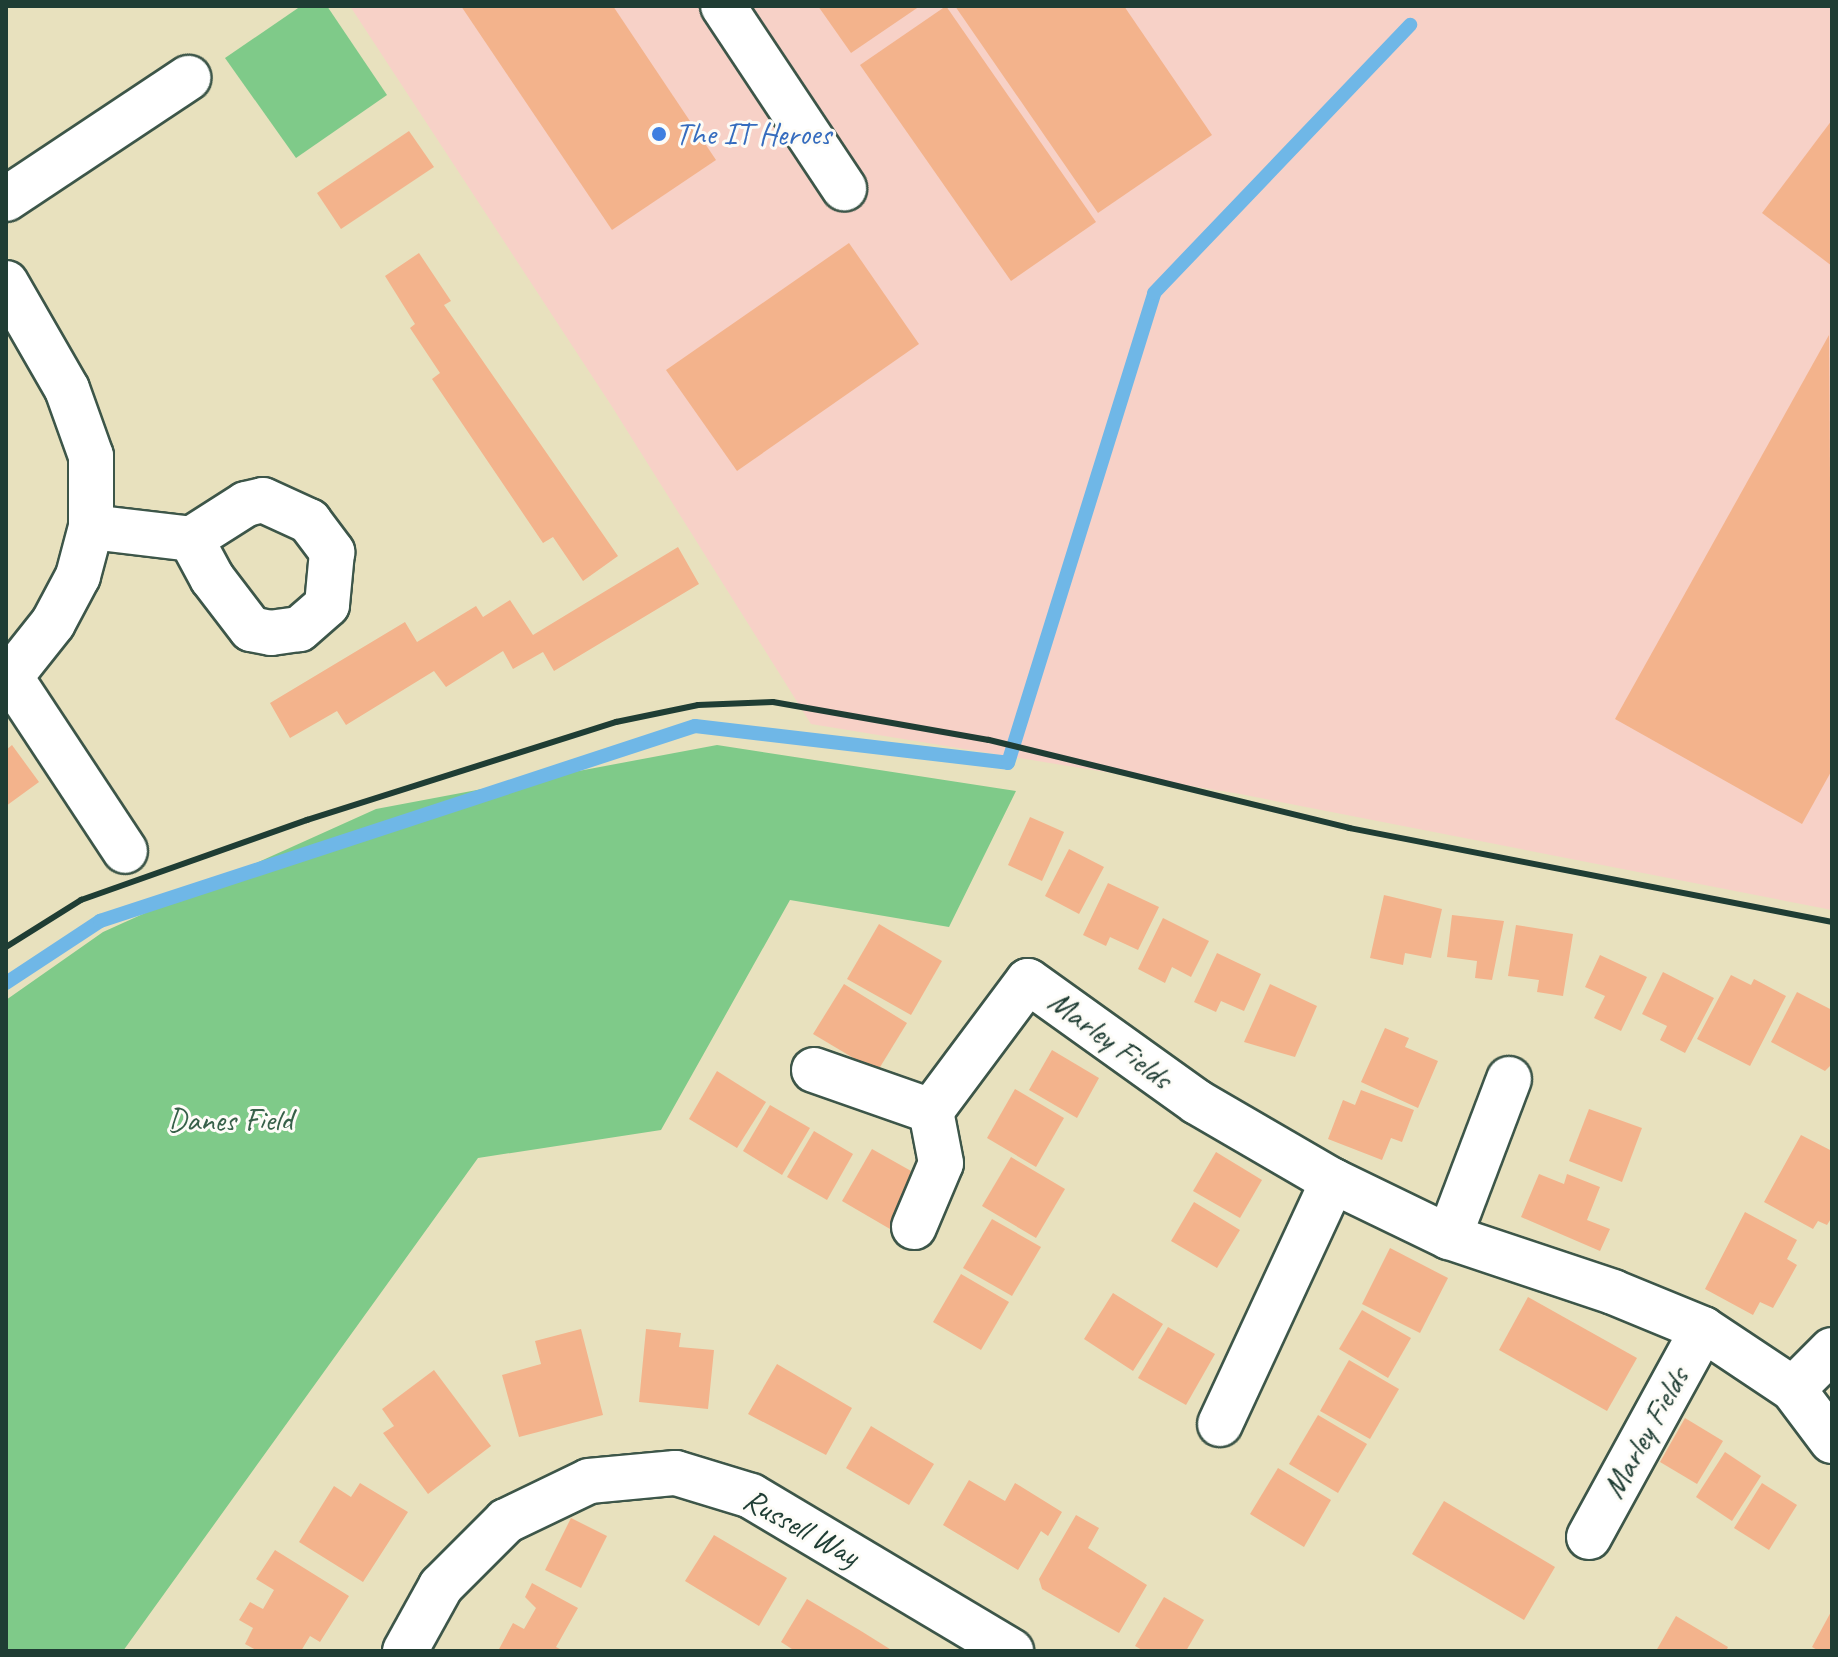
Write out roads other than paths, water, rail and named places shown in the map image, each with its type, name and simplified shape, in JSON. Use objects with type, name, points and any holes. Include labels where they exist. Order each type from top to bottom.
[{"type":"street","points":[[723,6],[844,188]]},
{"type":"street","points":[[6,199],[188,78]]},
{"type":"street","points":[[6,283],[67,389],[91,456],[91,527],[78,576],[53,623],[8,680],[125,851]]},
{"type":"street","points":[[91,527],[191,539]]},
{"type":"street","name":"Marley Fields","points":[[931,1111],[1028,981],[1197,1102],[1333,1181],[1449,1237],[1613,1292],[1703,1329],[1793,1389],[1832,1441]]},
{"type":"street","points":[[814,1070],[931,1111],[941,1163],[914,1227]]},
{"type":"street","points":[[1449,1237],[1509,1079]]},
{"type":"street","points":[[1220,1424],[1333,1181]]},
{"type":"street","name":"Marley Fields","points":[[1589,1537],[1703,1329]]},
{"type":"street","points":[[1793,1389],[1832,1350]]},
{"type":"street","name":"Russell Way","points":[[405,1651],[441,1586],[506,1521],[589,1481],[676,1473],[751,1496],[1011,1651]]},
{"type":"waterway","points":[[6,983],[100,921],[695,726],[1008,763],[1154,293],[1410,25]]},
{"type":"railway","points":[[6,947],[81,900],[307,820],[616,722],[698,705],[773,702],[989,740],[1349,828],[1832,922]]},
{"type":"place","name":"The IT Heroes","points":[[659,134]]},
{"type":"park label","name":"Danes Field","points":[[230,1120]]}]
